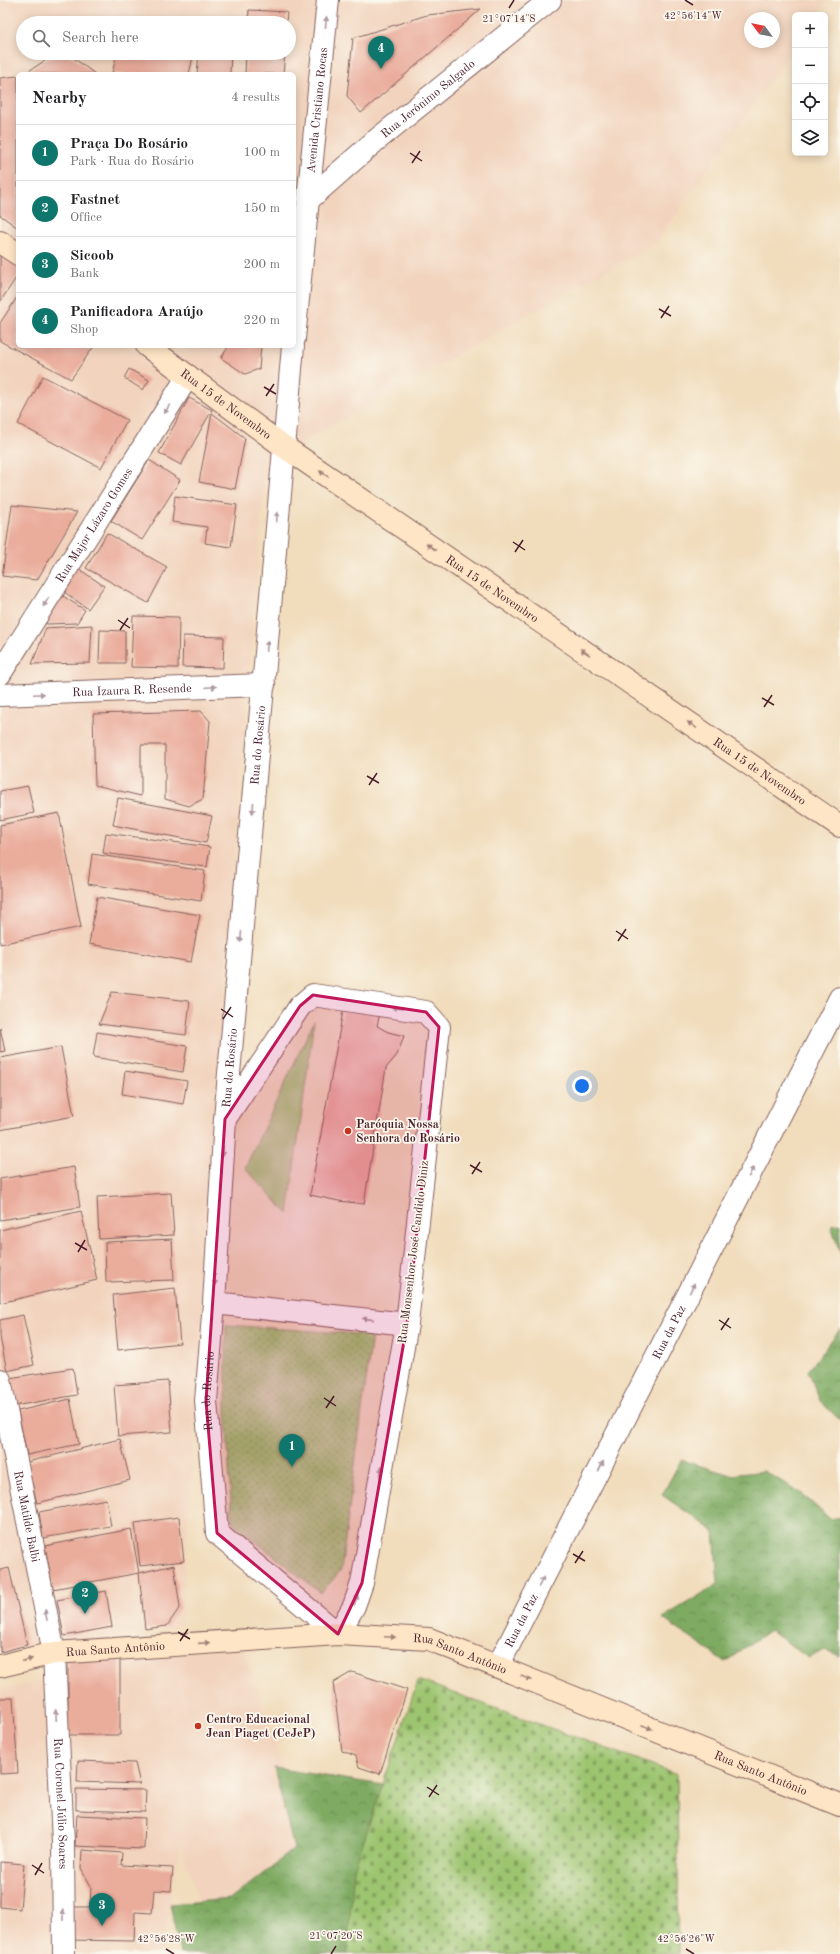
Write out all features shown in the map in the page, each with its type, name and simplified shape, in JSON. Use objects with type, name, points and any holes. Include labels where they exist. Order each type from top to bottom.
[{"type":"street","name":"Avenida Cristiano Rocas","points":[[296,319],[328,0]]},
{"type":"street","name":"Rua Jerônimo Salgado","points":[[308,200],[374,142],[550,0]]},
{"type":"street","points":[[0,242],[16,253]]},
{"type":"street","name":"Rua 15 de Novembro","points":[[150,348],[283,446],[840,826]]},
{"type":"street","points":[[283,446],[293,348]]},
{"type":"street","name":"Rua Major Lázaro Gomes","points":[[0,674],[188,376]]},
{"type":"street","name":"Rua do Rosário","points":[[283,446],[264,685],[225,1119],[214,1303],[206,1401],[217,1533],[338,1634]]},
{"type":"street","name":"Rua Izaura R. Resende","points":[[0,695],[264,685]]},
{"type":"street","name":"Rua Monsenhor José Candido Diniz","points":[[225,1119],[300,1006],[313,995],[426,1012],[439,1027],[407,1324],[362,1583],[354,1606],[338,1634]]},
{"type":"street","name":"Rua da Paz","points":[[498,1666],[840,998]]},
{"type":"street","points":[[214,1303],[407,1324]]},
{"type":"street","name":"Rua Matilde Balbi","points":[[0,1380],[54,1653]]},
{"type":"street","name":"Rua Santo Antônio","points":[[0,1666],[54,1653],[338,1634],[429,1639],[840,1805]]},
{"type":"street","name":"Rua Coronel Júlio Soares","points":[[54,1653],[63,1843],[64,1954]]},
{"type":"highlighted area","points":[[313,995],[426,1012],[439,1027],[407,1324],[362,1583],[338,1634],[217,1533],[206,1401],[225,1119],[300,1006]]},
{"type":"shaded area","points":[[0,0],[827,0],[819,12],[792,12],[792,50],[656,243],[266,462],[238,809],[181,1625],[0,1663]]},
{"type":"shaded area","points":[[242,1645],[324,1888],[208,1927],[180,1844],[161,1954],[0,1954],[0,1689],[109,1669],[107,1663]]},
{"type":"green space","points":[[314,1021],[288,1214],[245,1168]]},
{"type":"green space","points":[[840,1224],[840,1253],[831,1225]]},
{"type":"green space","points":[[226,1325],[372,1335],[341,1570],[321,1593],[232,1523],[226,1410]]},
{"type":"green space","points":[[840,1329],[840,1420],[820,1401],[808,1371]]},
{"type":"green space","points":[[681,1460],[731,1475],[764,1471],[801,1493],[830,1519],[840,1517],[840,1656],[825,1650],[808,1658],[770,1630],[725,1662],[662,1618],[718,1584],[714,1531],[662,1495]]},
{"type":"green space","points":[[418,1680],[677,1774],[679,1954],[347,1954],[354,1870]]},
{"type":"green space","points":[[274,1768],[383,1785],[349,1954],[180,1954],[170,1904],[231,1899],[294,1849]]},
{"type":"building","points":[[481,9],[361,113],[347,96],[353,38],[427,15]]},
{"type":"building","points":[[249,10],[287,12],[287,16],[249,16]]},
{"type":"building","points":[[46,60],[76,60],[92,72],[27,72]]},
{"type":"building","points":[[115,60],[192,60],[189,72],[112,72]]},
{"type":"building","points":[[198,60],[231,60],[230,72],[197,72]]},
{"type":"building","points":[[246,60],[284,60],[283,72],[245,72]]},
{"type":"building","points":[[16,76],[16,227],[0,215],[0,78]]},
{"type":"building","points":[[0,251],[16,262],[16,278],[0,302]]},
{"type":"building","points":[[16,299],[16,348],[93,348],[71,379],[0,341],[0,323]]},
{"type":"building","points":[[228,348],[261,348],[259,369],[245,374],[221,358]]},
{"type":"building","points":[[129,369],[149,380],[143,390],[124,378]]},
{"type":"building","points":[[43,376],[127,420],[101,468],[18,424]]},
{"type":"building","points":[[189,398],[212,410],[181,465],[159,453]]},
{"type":"building","points":[[212,413],[245,438],[235,489],[199,482]]},
{"type":"building","points":[[149,460],[180,480],[142,540],[111,521]]},
{"type":"building","points":[[175,496],[237,505],[231,547],[205,543],[207,527],[172,522]]},
{"type":"building","points":[[12,505],[77,512],[37,580],[2,576]]},
{"type":"building","points":[[107,533],[167,567],[148,603],[86,568]]},
{"type":"building","points":[[72,564],[104,586],[88,609],[56,586]]},
{"type":"building","points":[[55,591],[85,610],[77,623],[47,624],[38,619]]},
{"type":"building","points":[[133,616],[179,617],[178,668],[131,667]]},
{"type":"building","points":[[92,625],[90,663],[32,664],[46,628]]},
{"type":"building","points":[[100,630],[125,631],[125,663],[99,663]]},
{"type":"building","points":[[183,636],[224,637],[223,668],[182,667]]},
{"type":"building","points":[[201,711],[210,721],[203,799],[189,806],[165,799],[165,745],[141,745],[141,796],[95,785],[93,714]]},
{"type":"building","points":[[28,786],[34,813],[0,820],[0,791]]},
{"type":"building","points":[[118,798],[212,816],[206,843],[113,825]]},
{"type":"building","points":[[59,813],[81,927],[0,944],[0,825]]},
{"type":"building","points":[[106,833],[210,847],[207,867],[103,853]]},
{"type":"building","points":[[92,854],[205,871],[201,901],[88,884]]},
{"type":"building","points":[[97,897],[200,915],[191,962],[89,944]]},
{"type":"building","points":[[112,992],[190,1001],[186,1035],[99,1024]]},
{"type":"building","name":"Paróquia Nossa Senhora do Rosário","points":[[343,1011],[380,1013],[377,1026],[388,1032],[404,1036],[397,1055],[386,1068],[364,1204],[310,1195]]},
{"type":"building","points":[[0,1028],[5,1051],[0,1052]]},
{"type":"building","points":[[97,1032],[187,1046],[183,1072],[93,1057]]},
{"type":"building","points":[[61,1047],[74,1116],[0,1130],[0,1058]]},
{"type":"building","points":[[125,1071],[187,1081],[183,1104],[122,1094]]},
{"type":"building","points":[[74,1167],[80,1207],[0,1220],[0,1179]]},
{"type":"building","points":[[171,1193],[174,1235],[99,1239],[97,1197]]},
{"type":"building","points":[[81,1211],[97,1280],[0,1303],[0,1230]]},
{"type":"building","points":[[172,1239],[174,1280],[106,1282],[105,1242]]},
{"type":"building","points":[[175,1288],[180,1343],[118,1350],[113,1295]]},
{"type":"building","points":[[23,1315],[34,1365],[7,1371],[0,1337],[0,1320]]},
{"type":"building","points":[[73,1368],[77,1395],[14,1406],[9,1378]]},
{"type":"building","points":[[168,1381],[172,1432],[118,1436],[114,1385]]},
{"type":"building","points":[[70,1399],[79,1444],[27,1455],[18,1411]]},
{"type":"building","points":[[120,1439],[130,1480],[37,1503],[27,1462]]},
{"type":"building","points":[[106,1499],[111,1526],[43,1538],[39,1512]]},
{"type":"building","points":[[179,1517],[184,1561],[140,1566],[135,1523]]},
{"type":"building","points":[[131,1529],[139,1573],[53,1589],[45,1546]]},
{"type":"building","points":[[174,1565],[180,1607],[167,1626],[145,1629],[139,1573]]},
{"type":"building","points":[[9,1568],[27,1645],[0,1652],[0,1570]]},
{"type":"building","points":[[106,1591],[112,1627],[64,1636],[57,1600]]},
{"type":"building","points":[[68,1654],[120,1654],[120,1735],[68,1735]]},
{"type":"building","points":[[352,1672],[407,1690],[380,1774],[359,1767],[356,1756],[342,1751],[333,1683]]},
{"type":"building","points":[[0,1698],[13,1698],[18,1773],[0,1774]]},
{"type":"building","points":[[78,1761],[135,1763],[140,1784],[77,1782]]},
{"type":"building","points":[[76,1789],[146,1790],[145,1812],[76,1810]]},
{"type":"building","points":[[77,1815],[145,1818],[144,1849],[75,1846]]},
{"type":"building","points":[[82,1850],[122,1853],[121,1865],[173,1868],[171,1891],[154,1890],[152,1913],[135,1912],[134,1941],[69,1940],[70,1907],[90,1907],[91,1886],[81,1868]]},
{"type":"building","points":[[0,1862],[24,1864],[20,1909],[0,1907]]},
{"type":"place","name":"Panificadora Araújo","points":[[381,69]]},
{"type":"place","name":"Paróquia Nossa Senhora do Rosário","points":[[348,1131]]},
{"type":"place","name":"Praça Do Rosário","points":[[292,1467]]},
{"type":"place","name":"Fastnet","points":[[85,1614]]},
{"type":"place","name":"Centro Educacional Jean Piaget (CeJeP)","points":[[198,1726]]},
{"type":"place","name":"Sicoob","points":[[102,1926]]}]
